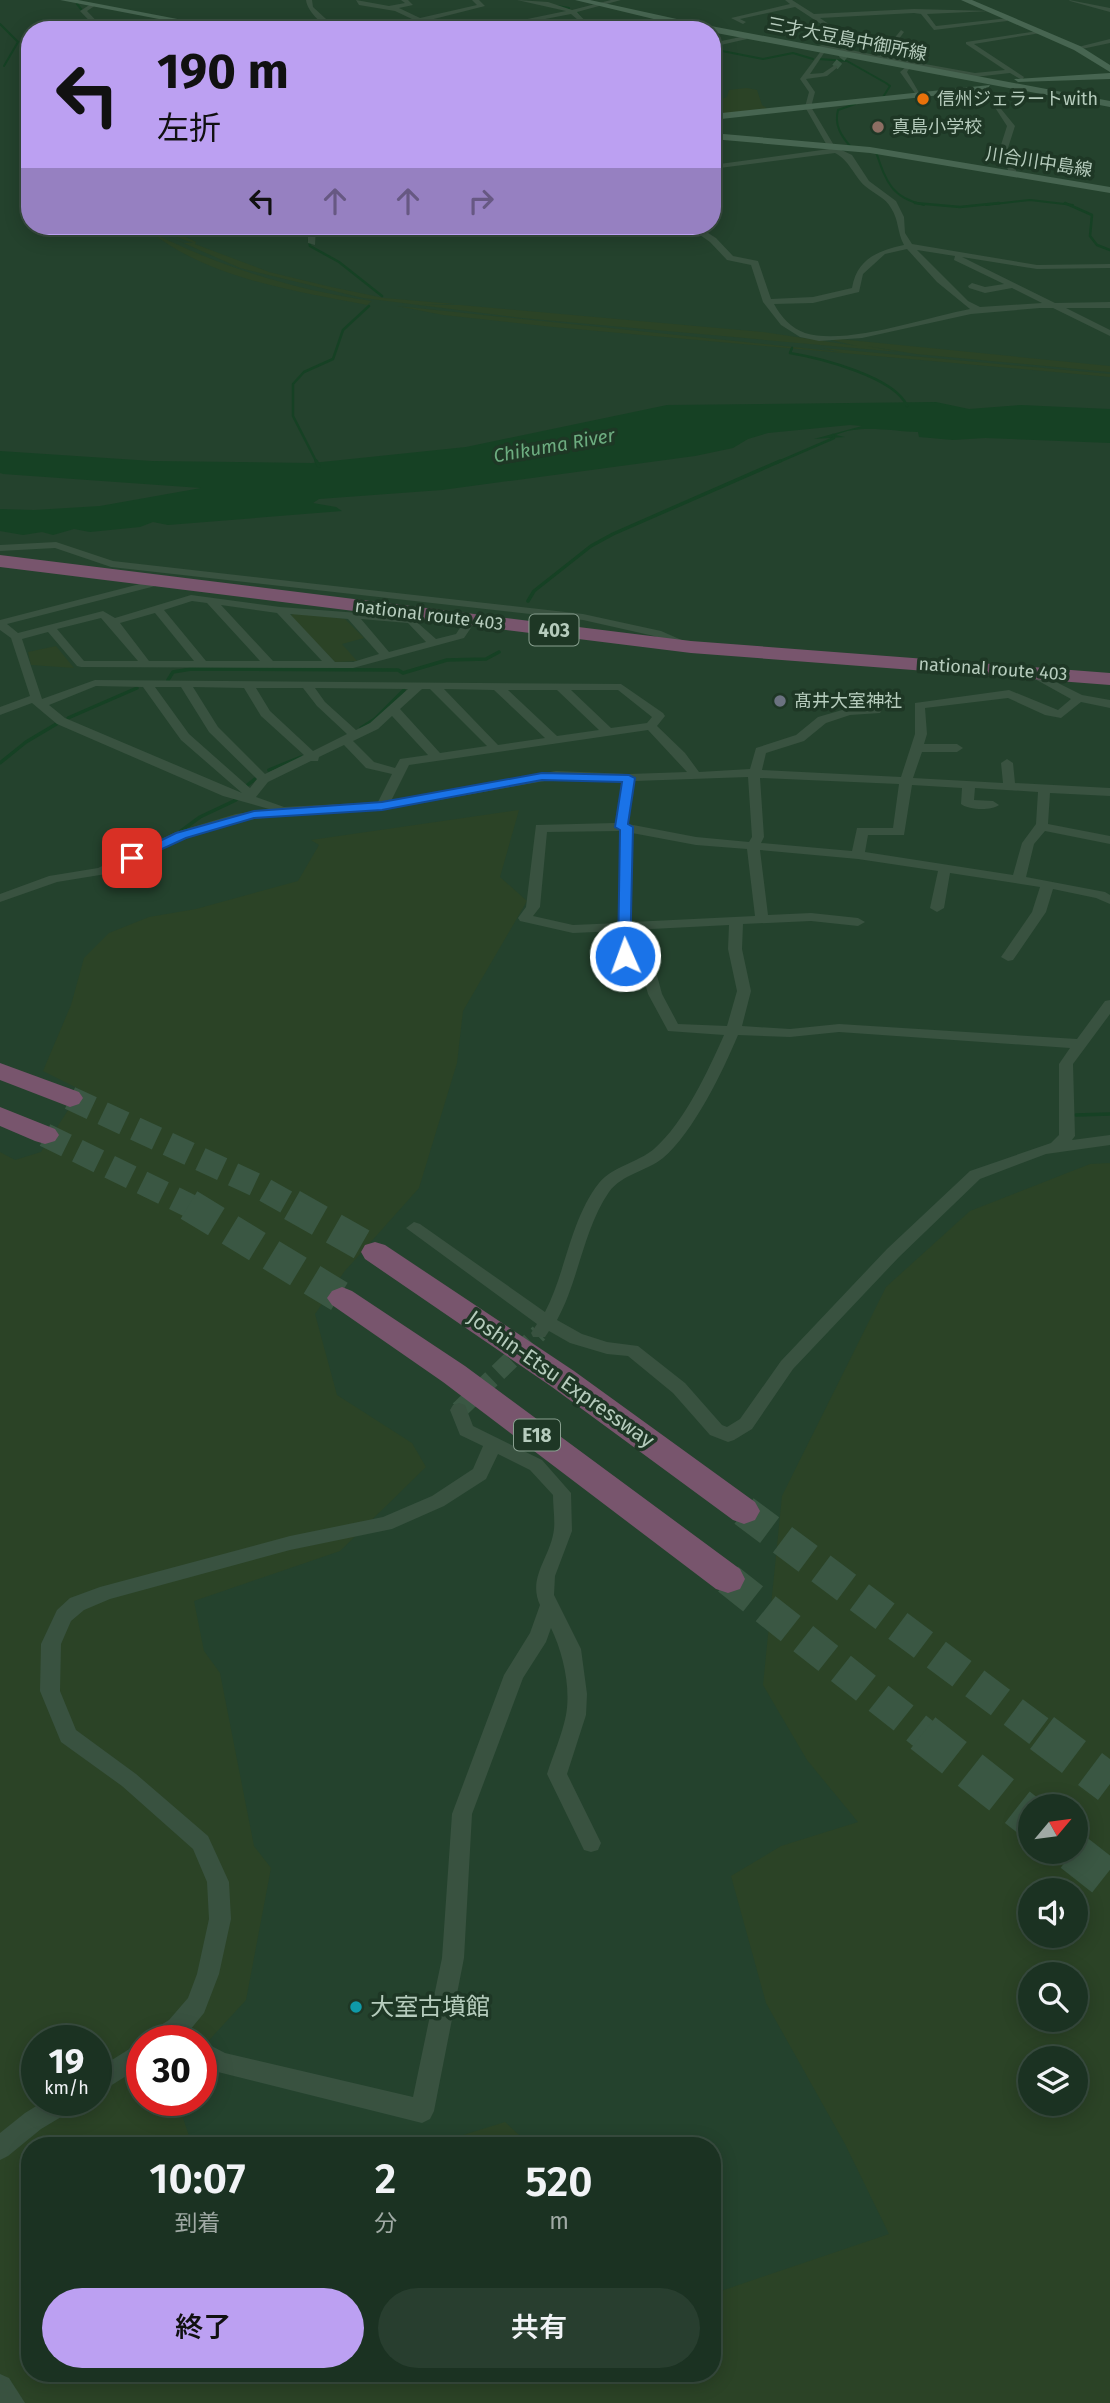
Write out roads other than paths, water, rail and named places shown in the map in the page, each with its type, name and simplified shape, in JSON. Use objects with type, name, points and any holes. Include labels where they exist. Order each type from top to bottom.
[{"type":"highway","name":"national route 403","points":[[0,561],[691,647],[1110,679]]},
{"type":"highway","points":[[0,1071],[70,1098]]},
{"type":"highway","points":[[0,1116],[45,1135]]},
{"type":"highway","name":"Joshin-Etsu Expressway","points":[[375,1252],[563,1379],[744,1511]]},
{"type":"highway","name":"E18","points":[[342,1298],[473,1388],[728,1579]]},
{"type":"main road","points":[[64,0],[89,2],[185,21]]},
{"type":"main road","name":"三才大豆島中御所線","points":[[566,0],[688,21]]},
{"type":"main road","name":"三才大豆島中御所線","points":[[579,0],[662,21]]},
{"type":"main road","points":[[965,0],[1077,48],[1110,69]]},
{"type":"main road","name":"三才大豆島中御所線","points":[[721,27],[821,44],[995,85]]},
{"type":"main road","name":"三才大豆島中御所線","points":[[721,34],[821,44],[906,69],[1110,106]]},
{"type":"main road","points":[[721,116],[919,95],[995,85],[1022,78],[1110,76]]},
{"type":"main road","name":"川合川中島線","points":[[721,137],[870,150],[1110,190]]},
{"type":"street","points":[[309,0],[310,8],[321,14],[324,21]]},
{"type":"street","points":[[359,0],[361,4],[396,9],[420,20],[482,6],[475,0]]},
{"type":"street","points":[[396,9],[393,7],[411,4],[404,0]]},
{"type":"street","points":[[520,0],[572,11],[579,14],[583,21]]},
{"type":"street","points":[[522,21],[618,0]]},
{"type":"street","points":[[788,0],[850,41],[848,51]]},
{"type":"street","points":[[1072,0],[1110,10]]},
{"type":"street","points":[[89,2],[83,11],[93,21]]},
{"type":"street","points":[[909,2],[914,11]]},
{"type":"street","points":[[743,22],[734,18],[795,5]]},
{"type":"street","points":[[813,16],[914,11],[924,14],[988,11]]},
{"type":"street","points":[[924,14],[933,28],[1007,19]]},
{"type":"street","points":[[808,76],[807,70],[828,25]]},
{"type":"street","points":[[901,32],[881,60],[975,75],[1011,71]]},
{"type":"street","points":[[1022,78],[968,43],[1038,33]]},
{"type":"street","points":[[721,43],[745,38]]},
{"type":"street","points":[[1077,48],[1110,41]]},
{"type":"street","points":[[835,66],[825,75],[803,79],[812,92],[808,107],[835,149],[849,157],[866,183],[893,202],[900,218],[901,233],[909,246],[965,303],[979,310]]},
{"type":"street","points":[[906,69],[903,72],[919,95]]},
{"type":"street","points":[[997,106],[1011,126],[1004,148],[1013,173]]},
{"type":"street","points":[[721,166],[835,149]]},
{"type":"street","points":[[312,235],[312,243]]},
{"type":"street","points":[[706,235],[730,258],[755,263],[767,302],[781,320],[803,335],[850,338],[979,310],[1052,305],[1110,305]]},
{"type":"street","points":[[767,302],[813,300],[856,290],[859,273],[882,252],[909,246],[1058,269],[1110,266]]},
{"type":"street","points":[[949,253],[1110,334]]},
{"type":"street","points":[[972,286],[985,290],[1010,286]]},
{"type":"street","points":[[0,548],[111,564],[583,617],[657,634],[691,647]]},
{"type":"street","points":[[0,623],[163,581]]},
{"type":"street","points":[[113,622],[191,598],[280,610],[411,621],[434,643]]},
{"type":"street","points":[[211,601],[270,665]]},
{"type":"street","points":[[158,609],[203,665]]},
{"type":"street","points":[[280,610],[332,665]]},
{"type":"street","points":[[16,637],[103,614],[113,622],[146,664]]},
{"type":"street","points":[[351,615],[387,656]]},
{"type":"street","points":[[50,628],[81,664],[353,665],[460,636],[471,620]]},
{"type":"street","points":[[0,623],[16,637],[38,701],[61,721],[249,797],[288,810]]},
{"type":"street","points":[[1030,672],[1079,698],[1110,704]]},
{"type":"street","points":[[0,711],[95,683],[560,686],[621,687],[659,716],[651,726],[435,755],[404,762],[382,806]]},
{"type":"street","points":[[147,684],[186,737],[249,797]]},
{"type":"street","points":[[185,684],[214,729],[264,779]]},
{"type":"street","points":[[248,684],[265,713],[314,758]]},
{"type":"street","points":[[307,685],[351,737],[369,765],[397,772]]},
{"type":"street","points":[[249,797],[264,779],[314,758],[374,726],[418,685]]},
{"type":"street","points":[[434,686],[494,747]]},
{"type":"street","points":[[497,686],[554,740]]},
{"type":"street","points":[[560,686],[609,733]]},
{"type":"street","points":[[858,855],[862,831],[899,832],[906,782],[921,734],[919,705],[1009,694],[1024,698],[1049,712],[1061,714],[1079,698]]},
{"type":"street","points":[[393,709],[435,755]]},
{"type":"street","points":[[762,920],[753,846],[758,837],[754,773],[760,751],[800,738],[822,720],[849,712],[876,710]]},
{"type":"street","points":[[651,726],[666,744],[687,758],[695,776]]},
{"type":"street","points":[[916,748],[957,748]]},
{"type":"street","points":[[1007,764],[1009,786]]},
{"type":"street","points":[[0,898],[54,879],[101,871],[216,823],[288,810],[382,806],[556,775],[629,778],[754,773],[1110,792]]},
{"type":"street","points":[[625,956],[623,926],[628,877],[624,827],[629,778]]},
{"type":"street","points":[[970,783],[967,804],[993,805]]},
{"type":"street","points":[[1019,879],[1028,843],[1041,826],[1044,788]]},
{"type":"street","points":[[1041,826],[1110,840]]},
{"type":"street","points":[[858,922],[811,918],[561,929],[525,918],[533,907],[541,828],[624,827],[696,841],[858,855],[1019,879],[1107,896]]},
{"type":"street","points":[[937,908],[945,867]]},
{"type":"street","points":[[1008,957],[1038,912],[1048,884]]},
{"type":"street","points":[[543,1328],[560,1297],[586,1221],[605,1188],[614,1178],[650,1162],[666,1147],[714,1072],[733,1031],[744,989],[735,950],[736,923]]},
{"type":"street","points":[[647,964],[655,994],[673,1028],[790,1033],[839,1028],[1080,1044]]},
{"type":"street","points":[[1054,1149],[1067,1136],[1066,1064],[1110,1004]]},
{"type":"street","points":[[414,1228],[543,1328],[607,1348],[632,1350],[679,1388],[716,1430],[728,1435],[746,1424],[787,1365],[893,1253],[975,1175],[1028,1153],[1110,1140]]},
{"type":"street","points":[[459,1410],[466,1430],[537,1465],[562,1493],[563,1531],[546,1576],[545,1595],[571,1649],[578,1694],[576,1716],[557,1774],[591,1843]]},
{"type":"street","points":[[182,2025],[196,2005],[208,1974],[220,1919],[218,1882],[201,1843],[129,1780],[68,1736],[50,1691],[51,1644],[64,1616],[77,1604],[107,1592],[290,1544],[386,1524],[438,1501],[480,1474],[494,1442]]},
{"type":"street","points":[[217,2061],[422,2111],[453,1958],[462,1814],[514,1675],[539,1636],[549,1607]]},
{"type":"street","points":[[0,2148],[41,2116]]},
{"type":"street","points":[[0,2387],[12,2403]]},
{"type":"water","name":"Chikuma River","points":[[936,402],[969,409],[1020,405],[1110,409],[1110,443],[985,438],[953,440],[919,437],[918,432],[876,429],[855,430],[836,435],[845,437],[814,439],[862,426],[850,425],[768,433],[748,439],[733,448],[695,456],[442,490],[319,499],[313,503],[336,507],[342,511],[168,525],[153,522],[140,527],[90,532],[74,529],[53,535],[42,532],[23,535],[0,531],[0,509],[100,506],[201,488],[3,474],[0,473],[0,451],[152,461],[312,463],[466,447],[667,405]]},
{"type":"waterway","points":[[77,4],[91,21]]},
{"type":"waterway","points":[[557,6],[569,8]]},
{"type":"waterway","points":[[577,12],[583,21]]},
{"type":"waterway","points":[[0,24],[18,42],[4,66]]},
{"type":"waterway","points":[[721,51],[763,59],[793,53],[813,59]]},
{"type":"waterway","points":[[819,59],[847,61],[886,83],[890,86],[883,97]]},
{"type":"waterway","points":[[851,147],[839,130],[837,115],[838,110],[855,104]]},
{"type":"waterway","points":[[876,152],[891,187],[904,198],[917,203]]},
{"type":"waterway","points":[[986,205],[1030,200],[1068,204]]},
{"type":"waterway","points":[[917,203],[960,207],[999,203]]},
{"type":"waterway","points":[[917,203],[924,205]]},
{"type":"waterway","points":[[1068,204],[1073,205]]},
{"type":"waterway","points":[[1068,204],[1092,215],[1090,236],[1097,245],[1110,250]]},
{"type":"waterway","points":[[309,240],[310,246],[339,262],[382,296]]},
{"type":"waterway","points":[[317,463],[293,416],[293,384],[304,372],[333,359],[343,330],[369,306]]},
{"type":"waterway","points":[[792,348],[790,353],[837,364],[873,378],[888,386],[907,406]]},
{"type":"waterway","points":[[776,463],[834,438],[833,435]]},
{"type":"waterway","points":[[316,461],[319,466]]},
{"type":"waterway","points":[[528,601],[534,591],[591,546],[780,461]]},
{"type":"waterway","points":[[168,680],[173,672],[191,669],[398,670],[403,673],[447,660],[486,659],[499,652]]},
{"type":"waterway","points":[[68,718],[137,688]]},
{"type":"waterway","points":[[361,728],[375,719],[404,690]]},
{"type":"waterway","points":[[0,763],[26,742],[58,723]]},
{"type":"waterway","points":[[269,770],[301,757]]},
{"type":"waterway","points":[[245,787],[255,779]]},
{"type":"waterway","points":[[181,831],[200,817],[236,800]]},
{"type":"waterway","points":[[1076,1115],[1110,1114]]},
{"type":"tunnel","points":[[835,67],[848,51]]},
{"type":"tunnel","points":[[70,1098],[256,1185],[295,1207]]},
{"type":"tunnel","points":[[45,1135],[192,1207]]},
{"type":"tunnel","points":[[189,1205],[342,1298]]},
{"type":"tunnel","points":[[292,1205],[375,1252]]},
{"type":"tunnel","points":[[459,1410],[539,1333]]},
{"type":"tunnel","points":[[744,1511],[1044,1735]]},
{"type":"tunnel","points":[[728,1579],[925,1735]]},
{"type":"tunnel","points":[[923,1733],[1018,1808]]},
{"type":"tunnel","points":[[1042,1733],[1110,1784]]},
{"type":"tunnel","points":[[1088,1864],[1110,1881]]},
{"type":"place","name":"信州ジェラートwith","points":[[923,99]]},
{"type":"place","name":"真島小学校","points":[[878,127]]},
{"type":"place","name":"髙井大室神社","points":[[780,701]]},
{"type":"place","name":"大室古墳館","points":[[356,2007]]}]
